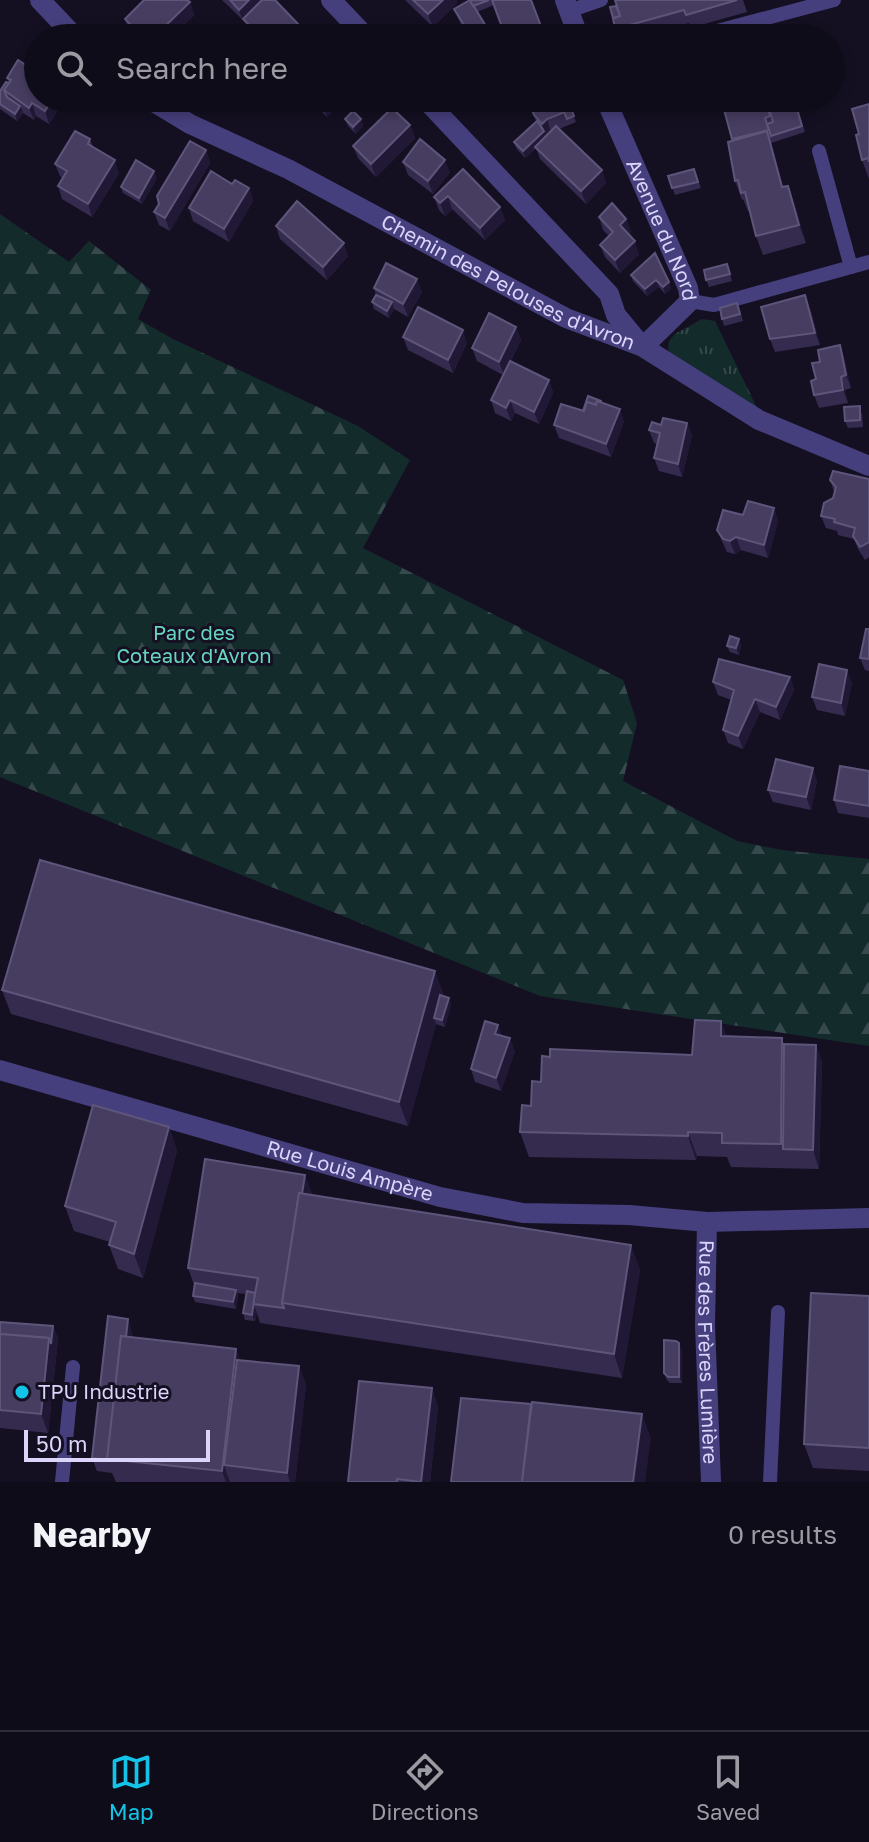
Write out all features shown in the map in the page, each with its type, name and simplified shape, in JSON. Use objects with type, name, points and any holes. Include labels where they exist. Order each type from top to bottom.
[{"type":"street","points":[[40,0],[63,24]]},
{"type":"street","points":[[331,0],[354,24]]},
{"type":"street","name":"Chemin des Pelouses d'Avron","points":[[170,112],[288,169],[566,318],[643,347],[759,420],[869,466]]},
{"type":"street","points":[[437,112],[609,294],[616,315],[643,347]]},
{"type":"street","name":"Avenue du Nord","points":[[611,112],[688,288],[690,301],[643,347]]},
{"type":"street","name":"Rue Louis Ampère","points":[[0,1070],[440,1197],[523,1213],[629,1215],[707,1222],[869,1218]]},
{"type":"street","name":"Rue des Frères Lumière","points":[[707,1222],[705,1325],[711,1482]]},
{"type":"lane","points":[[567,6],[601,0]]},
{"type":"lane","points":[[744,24],[834,0]]},
{"type":"lane","points":[[819,151],[851,267]]},
{"type":"lane","points":[[690,301],[714,305],[869,262]]},
{"type":"lane","points":[[770,1482],[778,1312]]},
{"type":"lane","points":[[62,1482],[73,1367]]},
{"type":"green space","name":"Parc des Coteaux d'Avron","points":[[0,214],[69,262],[89,241],[151,290],[138,319],[173,339],[358,426],[410,460],[363,548],[623,680],[637,723],[623,781],[737,841],[782,850],[869,859],[869,1046],[540,996],[0,777]]},
{"type":"green space","points":[[702,319],[715,321],[757,408],[670,353],[669,341],[675,334]]},
{"type":"building","points":[[144,0],[190,2],[167,24],[130,24],[125,19]]},
{"type":"building","points":[[230,0],[249,0],[239,10]]},
{"type":"building","points":[[262,0],[275,0],[298,24],[248,24],[243,19]]},
{"type":"building","points":[[413,0],[443,0],[428,14]]},
{"type":"building","points":[[470,0],[485,24],[463,24],[454,9]]},
{"type":"building","points":[[489,0],[473,6],[470,1]]},
{"type":"building","points":[[492,0],[531,0],[540,24],[501,24]]},
{"type":"building","points":[[615,0],[737,0],[686,15],[684,10],[633,24],[614,24],[613,18],[620,16]]},
{"type":"building","points":[[616,6],[620,16],[613,18],[610,7]]},
{"type":"building","points":[[18,60],[24,64],[24,104],[4,90],[11,80],[7,78]]},
{"type":"building","points":[[6,82],[9,83],[4,90],[7,97],[20,106],[15,114],[0,104],[0,91]]},
{"type":"building","points":[[869,104],[869,162],[868,158],[862,160],[852,109]]},
{"type":"building","points":[[354,112],[361,119],[353,127],[345,119]]},
{"type":"building","points":[[388,112],[396,112],[410,125],[371,164],[353,146]]},
{"type":"building","points":[[533,112],[565,112],[542,124]]},
{"type":"building","points":[[564,112],[572,112],[574,116],[567,119]]},
{"type":"building","points":[[725,112],[769,112],[770,116],[765,118],[769,130],[732,139]]},
{"type":"building","points":[[770,112],[798,112],[802,126],[771,136],[767,124],[773,122]]},
{"type":"building","points":[[537,121],[544,131],[523,151],[514,142]]},
{"type":"building","points":[[556,126],[602,170],[581,191],[535,147]]},
{"type":"building","points":[[75,131],[90,139],[88,144],[115,160],[88,204],[58,186],[67,171],[55,164]]},
{"type":"building","points":[[767,131],[782,187],[788,186],[799,225],[756,236],[745,192],[741,193],[738,180],[735,181],[728,142]]},
{"type":"building","points":[[420,139],[445,160],[428,181],[403,162]]},
{"type":"building","points":[[190,141],[206,150],[165,218],[154,212],[159,204],[157,196]]},
{"type":"building","points":[[136,160],[154,171],[139,198],[121,187]]},
{"type":"building","points":[[463,169],[500,207],[480,228],[448,196],[440,203],[434,197]]},
{"type":"building","points":[[694,169],[698,182],[672,188],[668,176]]},
{"type":"building","points":[[211,171],[232,184],[235,180],[249,188],[224,229],[189,208]]},
{"type":"building","points":[[297,201],[344,243],[323,267],[276,226]]},
{"type":"building","points":[[612,203],[626,219],[620,225],[635,241],[615,260],[600,245],[613,232],[599,217]]},
{"type":"building","points":[[655,253],[669,282],[663,287],[656,280],[645,289],[631,275]]},
{"type":"building","points":[[386,263],[417,279],[403,304],[374,288]]},
{"type":"building","points":[[727,264],[730,274],[706,280],[704,270]]},
{"type":"building","points":[[376,295],[392,302],[387,311],[372,302]]},
{"type":"building","points":[[805,295],[815,333],[770,339],[761,307]]},
{"type":"building","points":[[737,303],[740,314],[722,319],[720,308]]},
{"type":"building","points":[[418,307],[463,330],[448,360],[403,337]]},
{"type":"building","points":[[489,313],[516,327],[499,362],[472,348]]},
{"type":"building","points":[[840,345],[846,375],[841,377],[843,390],[814,395],[811,381],[816,379],[812,363],[820,362],[818,350]]},
{"type":"building","points":[[510,361],[549,380],[534,412],[510,400],[506,408],[491,400]]},
{"type":"building","points":[[588,396],[601,402],[597,401],[596,405],[587,402],[583,411]]},
{"type":"building","points":[[597,401],[620,409],[606,444],[554,425],[561,404],[584,411],[587,402],[596,405]]},
{"type":"building","points":[[860,406],[860,420],[845,421],[844,407]]},
{"type":"building","points":[[663,418],[687,423],[678,464],[654,458],[660,433],[649,430],[652,422],[661,425]]},
{"type":"building","points":[[833,471],[869,479],[869,542],[860,547],[853,536],[855,528],[821,516],[824,503],[833,498],[836,487],[830,480]]},
{"type":"building","points":[[748,501],[774,508],[764,545],[736,537],[730,541],[723,539],[717,530],[723,510],[743,515]]},
{"type":"building","points":[[866,629],[869,629],[869,659],[860,658]]},
{"type":"building","points":[[730,636],[739,639],[736,648],[727,646]]},
{"type":"building","points":[[719,659],[790,677],[776,707],[755,699],[738,736],[723,730],[734,690],[713,682]]},
{"type":"building","points":[[819,664],[847,670],[841,703],[812,697]]},
{"type":"building","points":[[776,759],[813,768],[806,797],[768,790]]},
{"type":"building","points":[[840,766],[869,771],[869,806],[834,800]]},
{"type":"building","points":[[40,860],[435,971],[399,1102],[2,990]]},
{"type":"building","points":[[440,995],[449,998],[442,1020],[434,1018]]},
{"type":"building","points":[[695,1020],[721,1021],[721,1036],[782,1038],[781,1144],[722,1143],[722,1133],[688,1132],[688,1136],[520,1132],[522,1105],[531,1106],[532,1081],[541,1082],[542,1056],[550,1057],[550,1049],[692,1055]]},
{"type":"building","points":[[485,1021],[498,1025],[495,1034],[510,1038],[496,1078],[471,1069]]},
{"type":"building","points":[[784,1044],[816,1045],[813,1150],[783,1149]]},
{"type":"building","points":[[93,1105],[169,1127],[134,1254],[109,1245],[116,1222],[65,1206]]},
{"type":"building","points":[[205,1159],[305,1175],[302,1194],[299,1193],[282,1303],[284,1308],[253,1304],[258,1278],[188,1268]]},
{"type":"building","points":[[299,1193],[631,1245],[614,1354],[282,1303]]},
{"type":"building","points":[[195,1283],[236,1290],[233,1302],[193,1296]]},
{"type":"building","points":[[247,1291],[255,1293],[252,1315],[243,1313]]},
{"type":"building","points":[[811,1293],[869,1296],[869,1448],[804,1444]]},
{"type":"building","points":[[108,1316],[128,1319],[126,1337],[121,1336],[108,1460],[92,1458]]},
{"type":"building","points":[[0,1322],[53,1326],[51,1344],[49,1338],[0,1334]]},
{"type":"building","points":[[0,1334],[49,1338],[41,1414],[0,1410]]},
{"type":"building","points":[[121,1336],[236,1349],[222,1471],[107,1459]]},
{"type":"building","points":[[664,1340],[679,1343],[679,1377],[668,1377],[664,1373]]},
{"type":"building","points":[[237,1360],[299,1366],[287,1473],[224,1465]]},
{"type":"building","points":[[359,1381],[432,1388],[421,1482],[397,1479],[397,1482],[348,1482]]},
{"type":"building","points":[[461,1398],[531,1404],[522,1482],[451,1482]]},
{"type":"building","points":[[532,1402],[642,1414],[633,1482],[522,1482]]},
{"type":"place","name":"TPU Industrie","points":[[22,1392]]}]
